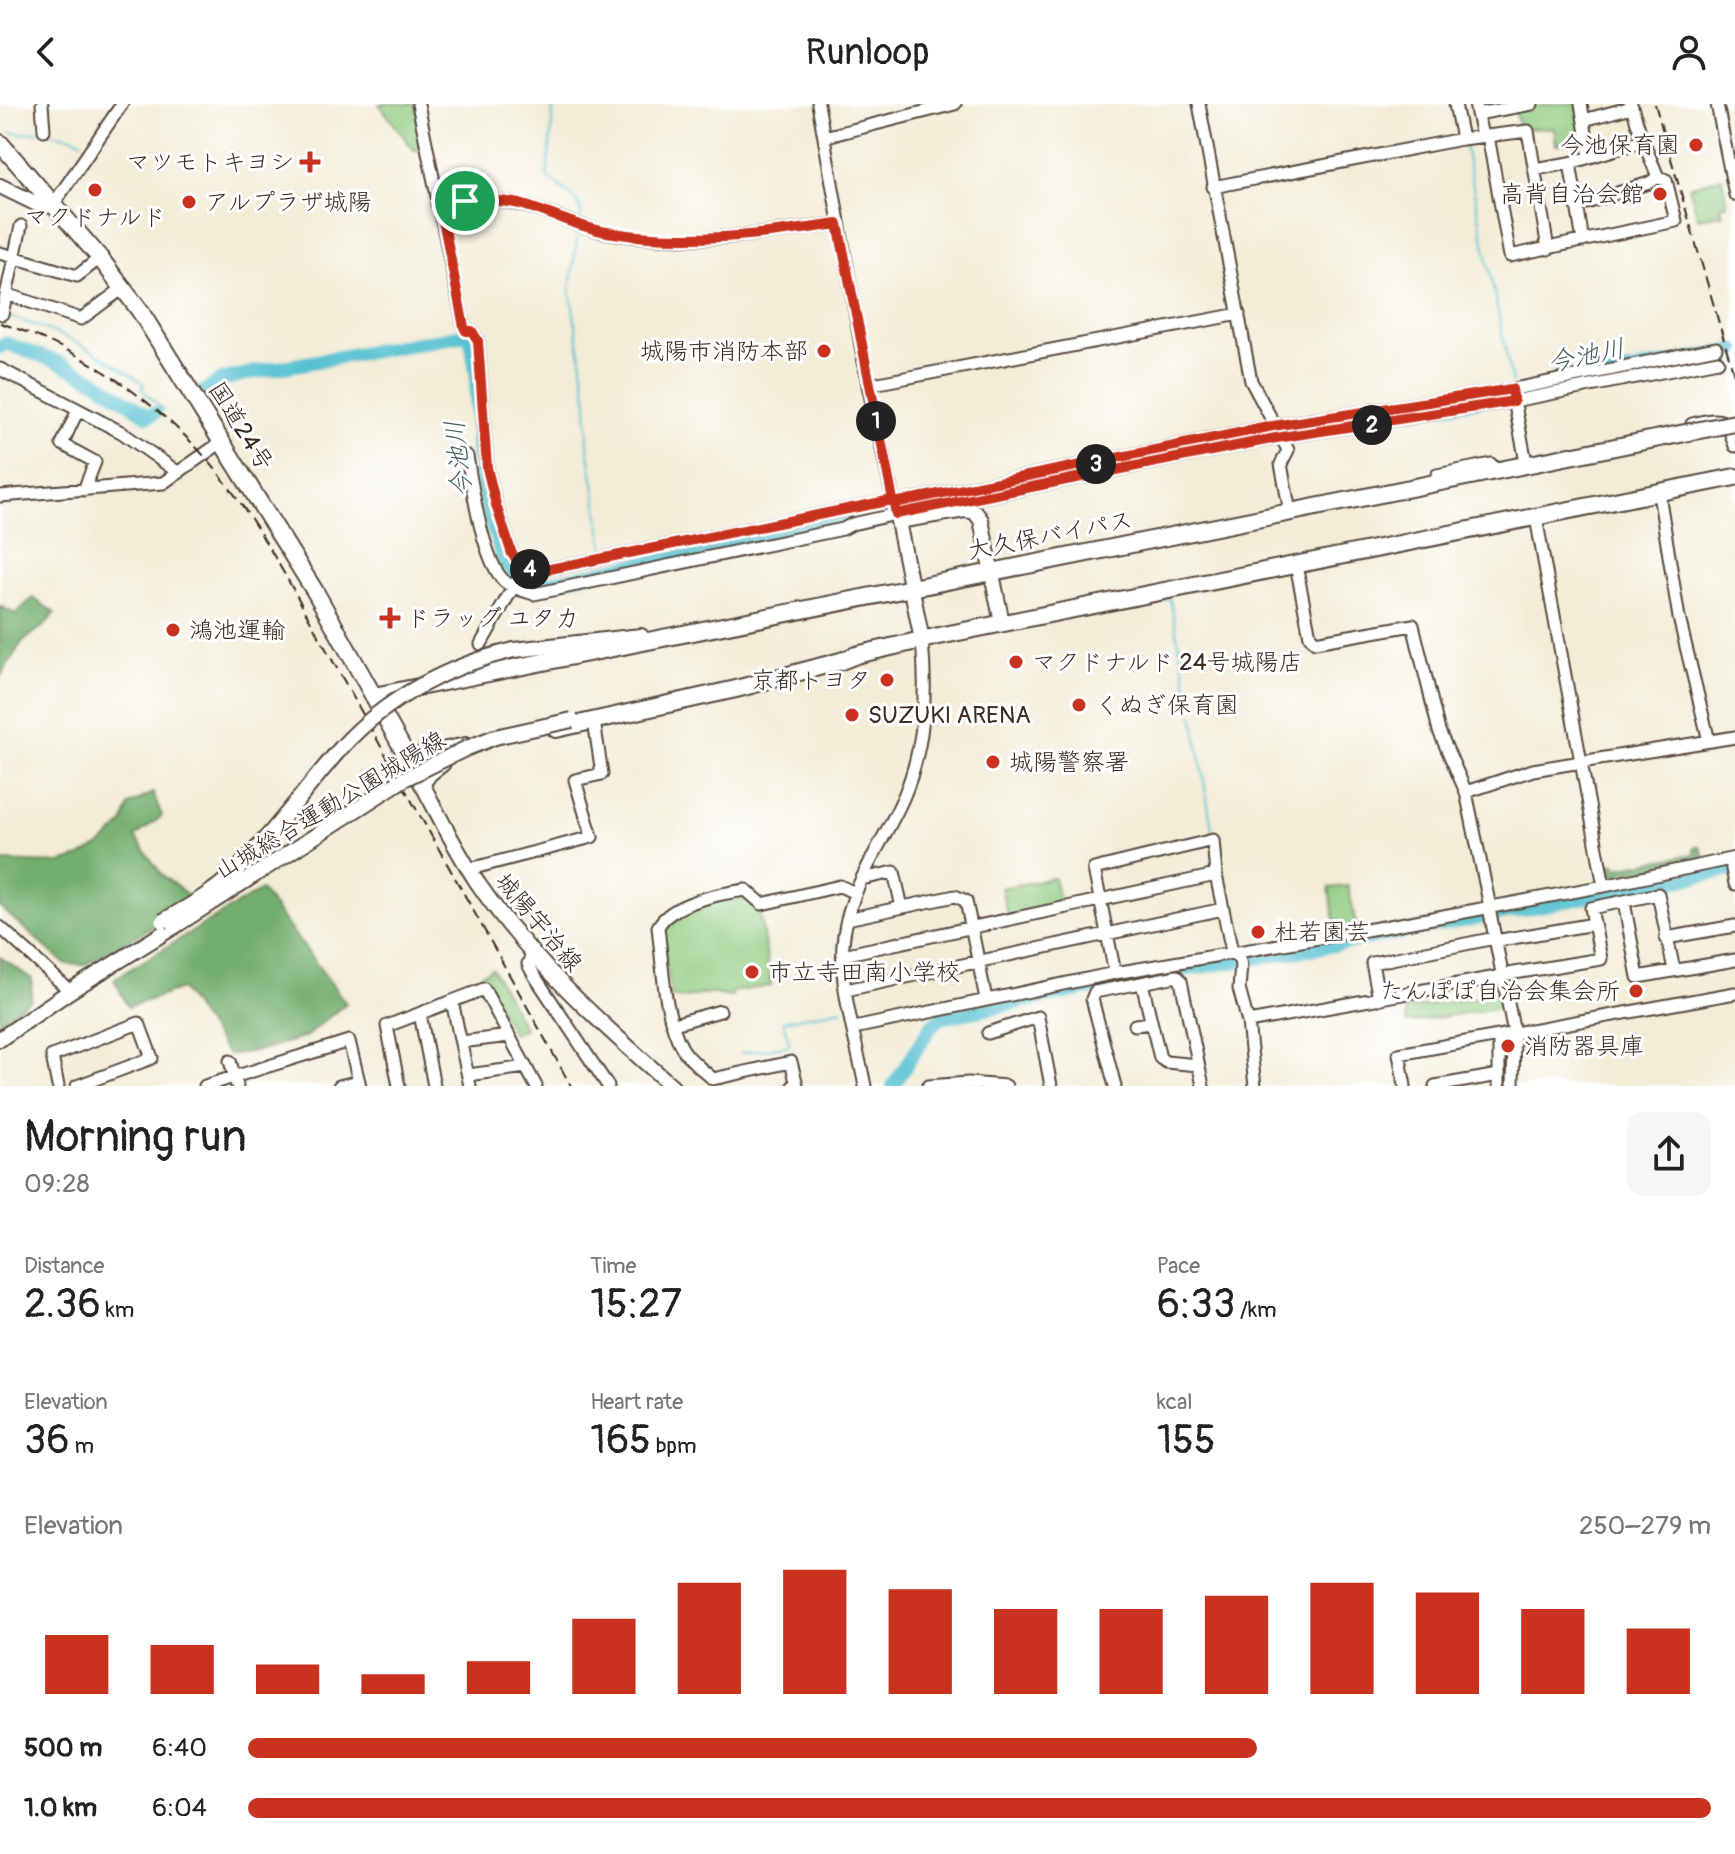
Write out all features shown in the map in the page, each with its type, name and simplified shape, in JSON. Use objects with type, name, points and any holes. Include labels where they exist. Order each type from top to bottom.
[{"type":"highway","name":"国道24号","points":[[0,143],[123,288],[223,441],[316,593],[408,758]]},
{"type":"highway","name":"大久保バイパス","points":[[374,696],[1735,423]]},
{"type":"highway","points":[[408,758],[736,689],[856,655],[1002,623],[1735,477]]},
{"type":"highway","points":[[422,783],[440,764],[495,741]]},
{"type":"main road","points":[[0,186],[41,206],[53,205]]},
{"type":"main road","points":[[922,640],[895,508],[975,512],[981,520],[1002,623]]},
{"type":"main road","points":[[169,924],[234,873],[343,746],[370,721],[445,673],[486,656],[514,650],[682,633]]},
{"type":"main road","name":"山城総合運動公園城陽線","points":[[0,1039],[128,955],[169,924],[404,779],[467,748],[495,737],[810,669]]},
{"type":"main road","name":"城陽宇治線","points":[[408,758],[470,869],[532,954],[672,1086]]},
{"type":"street","points":[[42,104],[44,130]]},
{"type":"street","points":[[53,205],[122,104]]},
{"type":"street","points":[[418,104],[438,204],[469,331],[478,341],[487,468],[512,554],[524,568],[540,571],[895,508],[1276,431],[1513,393],[1717,355]]},
{"type":"street","points":[[818,104],[868,385],[895,508]]},
{"type":"street","points":[[824,137],[955,104]]},
{"type":"street","points":[[1199,104],[1251,381],[1288,450],[1281,464],[1290,512],[1427,477],[1716,419],[1727,423],[1735,446]]},
{"type":"street","points":[[1455,104],[1462,139]]},
{"type":"street","points":[[1532,104],[1476,109],[1485,136],[1510,256],[1676,221],[1666,180],[1658,177],[1632,106],[1584,120]]},
{"type":"street","points":[[1581,104],[1590,157]]},
{"type":"street","points":[[1717,104],[1735,195]]},
{"type":"street","points":[[1213,187],[1462,139],[1528,131],[1548,249]]},
{"type":"street","points":[[1534,169],[1570,163],[1643,141]]},
{"type":"street","points":[[1570,163],[1583,241]]},
{"type":"street","points":[[1577,206],[1649,183],[1658,177]]},
{"type":"street","points":[[438,204],[501,201],[606,232],[668,239],[838,224]]},
{"type":"street","points":[[2,314],[21,226]]},
{"type":"street","points":[[0,253],[77,276],[100,258]]},
{"type":"street","points":[[6,294],[81,319],[123,288]]},
{"type":"street","points":[[868,385],[1239,314]]},
{"type":"street","points":[[0,369],[141,444],[179,473]]},
{"type":"street","points":[[1513,393],[1525,457]]},
{"type":"street","points":[[78,410],[62,444],[95,462],[84,490]]},
{"type":"street","points":[[0,485],[0,496],[163,483],[223,441]]},
{"type":"street","points":[[467,456],[490,558],[499,575],[514,587],[534,594],[843,529],[895,508]]},
{"type":"street","points":[[1430,537],[1449,538],[1725,486],[1735,487]]},
{"type":"street","points":[[1660,500],[1679,618],[1709,741]]},
{"type":"street","points":[[1537,523],[1604,886]]},
{"type":"street","points":[[1300,563],[1297,570],[1310,636],[1315,642],[1413,625],[1439,731],[1466,792],[1514,1033],[1513,1086]]},
{"type":"street","points":[[481,644],[524,568]]},
{"type":"street","points":[[865,1086],[846,990],[843,955],[847,919],[855,893],[903,798],[919,755],[924,705],[922,640]]},
{"type":"street","points":[[470,869],[592,837],[575,780],[602,774],[594,721]]},
{"type":"street","points":[[1466,792],[1533,770],[1735,737]]},
{"type":"street","points":[[1115,973],[1094,869],[1213,840],[1216,875],[1237,958],[1239,989],[1248,1022],[1255,1086]]},
{"type":"street","points":[[854,1028],[1115,973],[1237,958],[1490,912],[1732,858],[1734,880]]},
{"type":"street","points":[[862,879],[894,872],[902,907]]},
{"type":"street","points":[[843,955],[1216,875]]},
{"type":"street","points":[[793,1086],[797,1085],[791,1062],[743,1072],[712,1083],[683,1049],[668,1006],[658,927],[661,920],[715,894],[746,890],[762,904],[840,886],[855,893]]},
{"type":"street","points":[[1248,1022],[1601,959],[1591,908],[1658,894],[1674,970]]},
{"type":"street","points":[[847,919],[955,896],[966,901],[986,999]]},
{"type":"street","points":[[1624,902],[1638,977],[1735,960]]},
{"type":"street","points":[[846,990],[1223,909]]},
{"type":"street","points":[[1379,999],[1372,963],[1594,924]]},
{"type":"street","points":[[1666,938],[1735,926]]},
{"type":"street","points":[[0,927],[70,991]]},
{"type":"street","points":[[532,954],[528,964],[534,975],[608,1086]]},
{"type":"street","points":[[1115,1086],[1092,999],[1095,992],[1177,976],[1181,981],[1203,1086]]},
{"type":"street","points":[[1142,983],[1160,1058],[1166,1062],[1198,1065]]},
{"type":"street","points":[[399,1086],[387,1026],[484,989],[536,1086]]},
{"type":"street","points":[[1405,1086],[1399,1054],[1735,993]]},
{"type":"street","points":[[452,1001],[469,1080],[526,1067]]},
{"type":"street","points":[[674,1024],[720,1011]]},
{"type":"street","points":[[420,1014],[434,1086]]},
{"type":"street","points":[[988,1033],[1038,1017],[1051,1086]]},
{"type":"street","points":[[58,1086],[52,1056],[139,1023],[152,1058],[77,1086]]},
{"type":"street","points":[[1135,1025],[1151,1023]]},
{"type":"street","points":[[461,1042],[509,1036]]},
{"type":"street","points":[[1435,1086],[1499,1080],[1499,1036]]},
{"type":"street","points":[[205,1086],[236,1082],[349,1041],[359,1084],[339,1086]]},
{"type":"street","points":[[230,1061],[236,1082]]},
{"type":"street","points":[[743,1072],[747,1086]]},
{"type":"street","points":[[928,1086],[968,1083],[1006,1086]]},
{"type":"green space","points":[[379,104],[415,104],[424,149],[414,150]]},
{"type":"green space","points":[[1552,104],[1578,104],[1583,140],[1556,145],[1554,128],[1519,129],[1515,110]]},
{"type":"green space","points":[[1722,177],[1727,204],[1721,206],[1723,214],[1698,218],[1689,187]]},
{"type":"green space","points":[[33,598],[55,613],[45,625],[22,642],[0,677],[0,606],[15,614]]},
{"type":"green space","points":[[153,793],[162,816],[135,837],[162,875],[197,902],[84,965],[65,964],[0,907],[0,861],[60,863],[80,857],[100,846],[123,824],[129,805]]},
{"type":"green space","points":[[1700,846],[1704,857],[1613,876],[1606,874],[1605,865],[1615,864],[1617,868],[1694,854],[1694,847]]},
{"type":"green space","points":[[1054,878],[1060,905],[1008,917],[1001,888]]},
{"type":"green space","points":[[1348,886],[1356,924],[1336,928],[1329,888]]},
{"type":"green space","points":[[261,890],[346,1003],[305,1037],[260,1050],[228,1055],[181,989],[128,1007],[114,979]]},
{"type":"green space","points":[[746,895],[759,908],[771,986],[732,992],[732,997],[708,993],[681,999],[671,996],[662,926],[690,908]]},
{"type":"green space","points":[[0,957],[32,979],[31,999],[0,1022]]},
{"type":"green space","points":[[492,968],[524,1028],[513,1034],[481,974]]},
{"type":"green space","points":[[1499,993],[1502,1007],[1406,1023],[1405,1010]]},
{"type":"waterway","points":[[551,104],[553,114],[547,177],[576,200],[581,220]]},
{"type":"waterway","points":[[10,132],[41,131]]},
{"type":"waterway","points":[[47,131],[82,142]]},
{"type":"waterway","points":[[1464,142],[1512,383]]},
{"type":"waterway","points":[[578,234],[570,288],[587,398],[588,447],[605,554]]},
{"type":"waterway","points":[[5,316],[61,335],[112,362],[145,385],[142,389],[163,410]]},
{"type":"waterway","name":"今池川","points":[[203,392],[221,380],[255,372],[470,334],[476,372],[477,450],[487,507],[503,561],[520,580],[537,585],[863,517]]},
{"type":"waterway","points":[[0,347],[5,343],[60,363],[98,382],[148,416],[155,413]]},
{"type":"waterway","name":"今池川","points":[[1524,392],[1735,350]]},
{"type":"waterway","name":"今池川","points":[[1409,412],[1495,397]]},
{"type":"waterway","name":"今池川","points":[[1200,448],[1290,431]]},
{"type":"waterway","points":[[1091,615],[1170,599],[1192,710]]},
{"type":"waterway","points":[[1193,714],[1213,835]]},
{"type":"waterway","points":[[893,1086],[932,1025],[941,1018],[1159,974],[1334,945],[1735,869]]},
{"type":"waterway","points":[[741,1053],[790,1045],[783,1021],[842,1009]]},
{"type":"railway","points":[[1655,104],[1735,378]]},
{"type":"railway","points":[[0,323],[54,344],[128,388],[193,444],[236,497],[292,588],[571,1086]]},
{"type":"place","name":"今池保育園","points":[[1696,145]]},
{"type":"place","name":"マツモトキヨシ","points":[[310,162]]},
{"type":"place","name":"マクドナルド","points":[[95,190]]},
{"type":"place","name":"高背自治会館","points":[[1660,194]]},
{"type":"place","name":"アルプラザ城陽","points":[[189,202]]},
{"type":"place","name":"城陽市消防本部","points":[[824,351]]},
{"type":"place","name":"ドラッグ ユタカ","points":[[390,618]]},
{"type":"place","name":"鴻池運輸","points":[[173,630]]},
{"type":"place","name":"マクドナルド 24号城陽店","points":[[1016,662]]},
{"type":"place","name":"京都トヨタ","points":[[887,680]]},
{"type":"place","name":"くぬぎ保育園","points":[[1079,705]]},
{"type":"place","name":"SUZUKI ARENA","points":[[852,715]]},
{"type":"place","name":"城陽警察署","points":[[993,762]]},
{"type":"place","name":"杜若園芸","points":[[1258,932]]},
{"type":"place","name":"市立寺田南小学校","points":[[752,972]]},
{"type":"place","name":"たんぽぽ自治会集会所","points":[[1636,991]]},
{"type":"place","name":"消防器具庫","points":[[1508,1046]]},
{"type":"route","points":[[465,201],[440,204],[464,327],[466,331],[472,331],[478,341],[487,468],[512,554],[524,568],[540,571],[766,524],[893,500],[894,503],[1108,462],[1273,426],[1512,389],[1514,401],[1276,438],[896,514],[894,503],[868,385],[838,224],[668,239],[606,232],[519,204],[465,201]]}]
